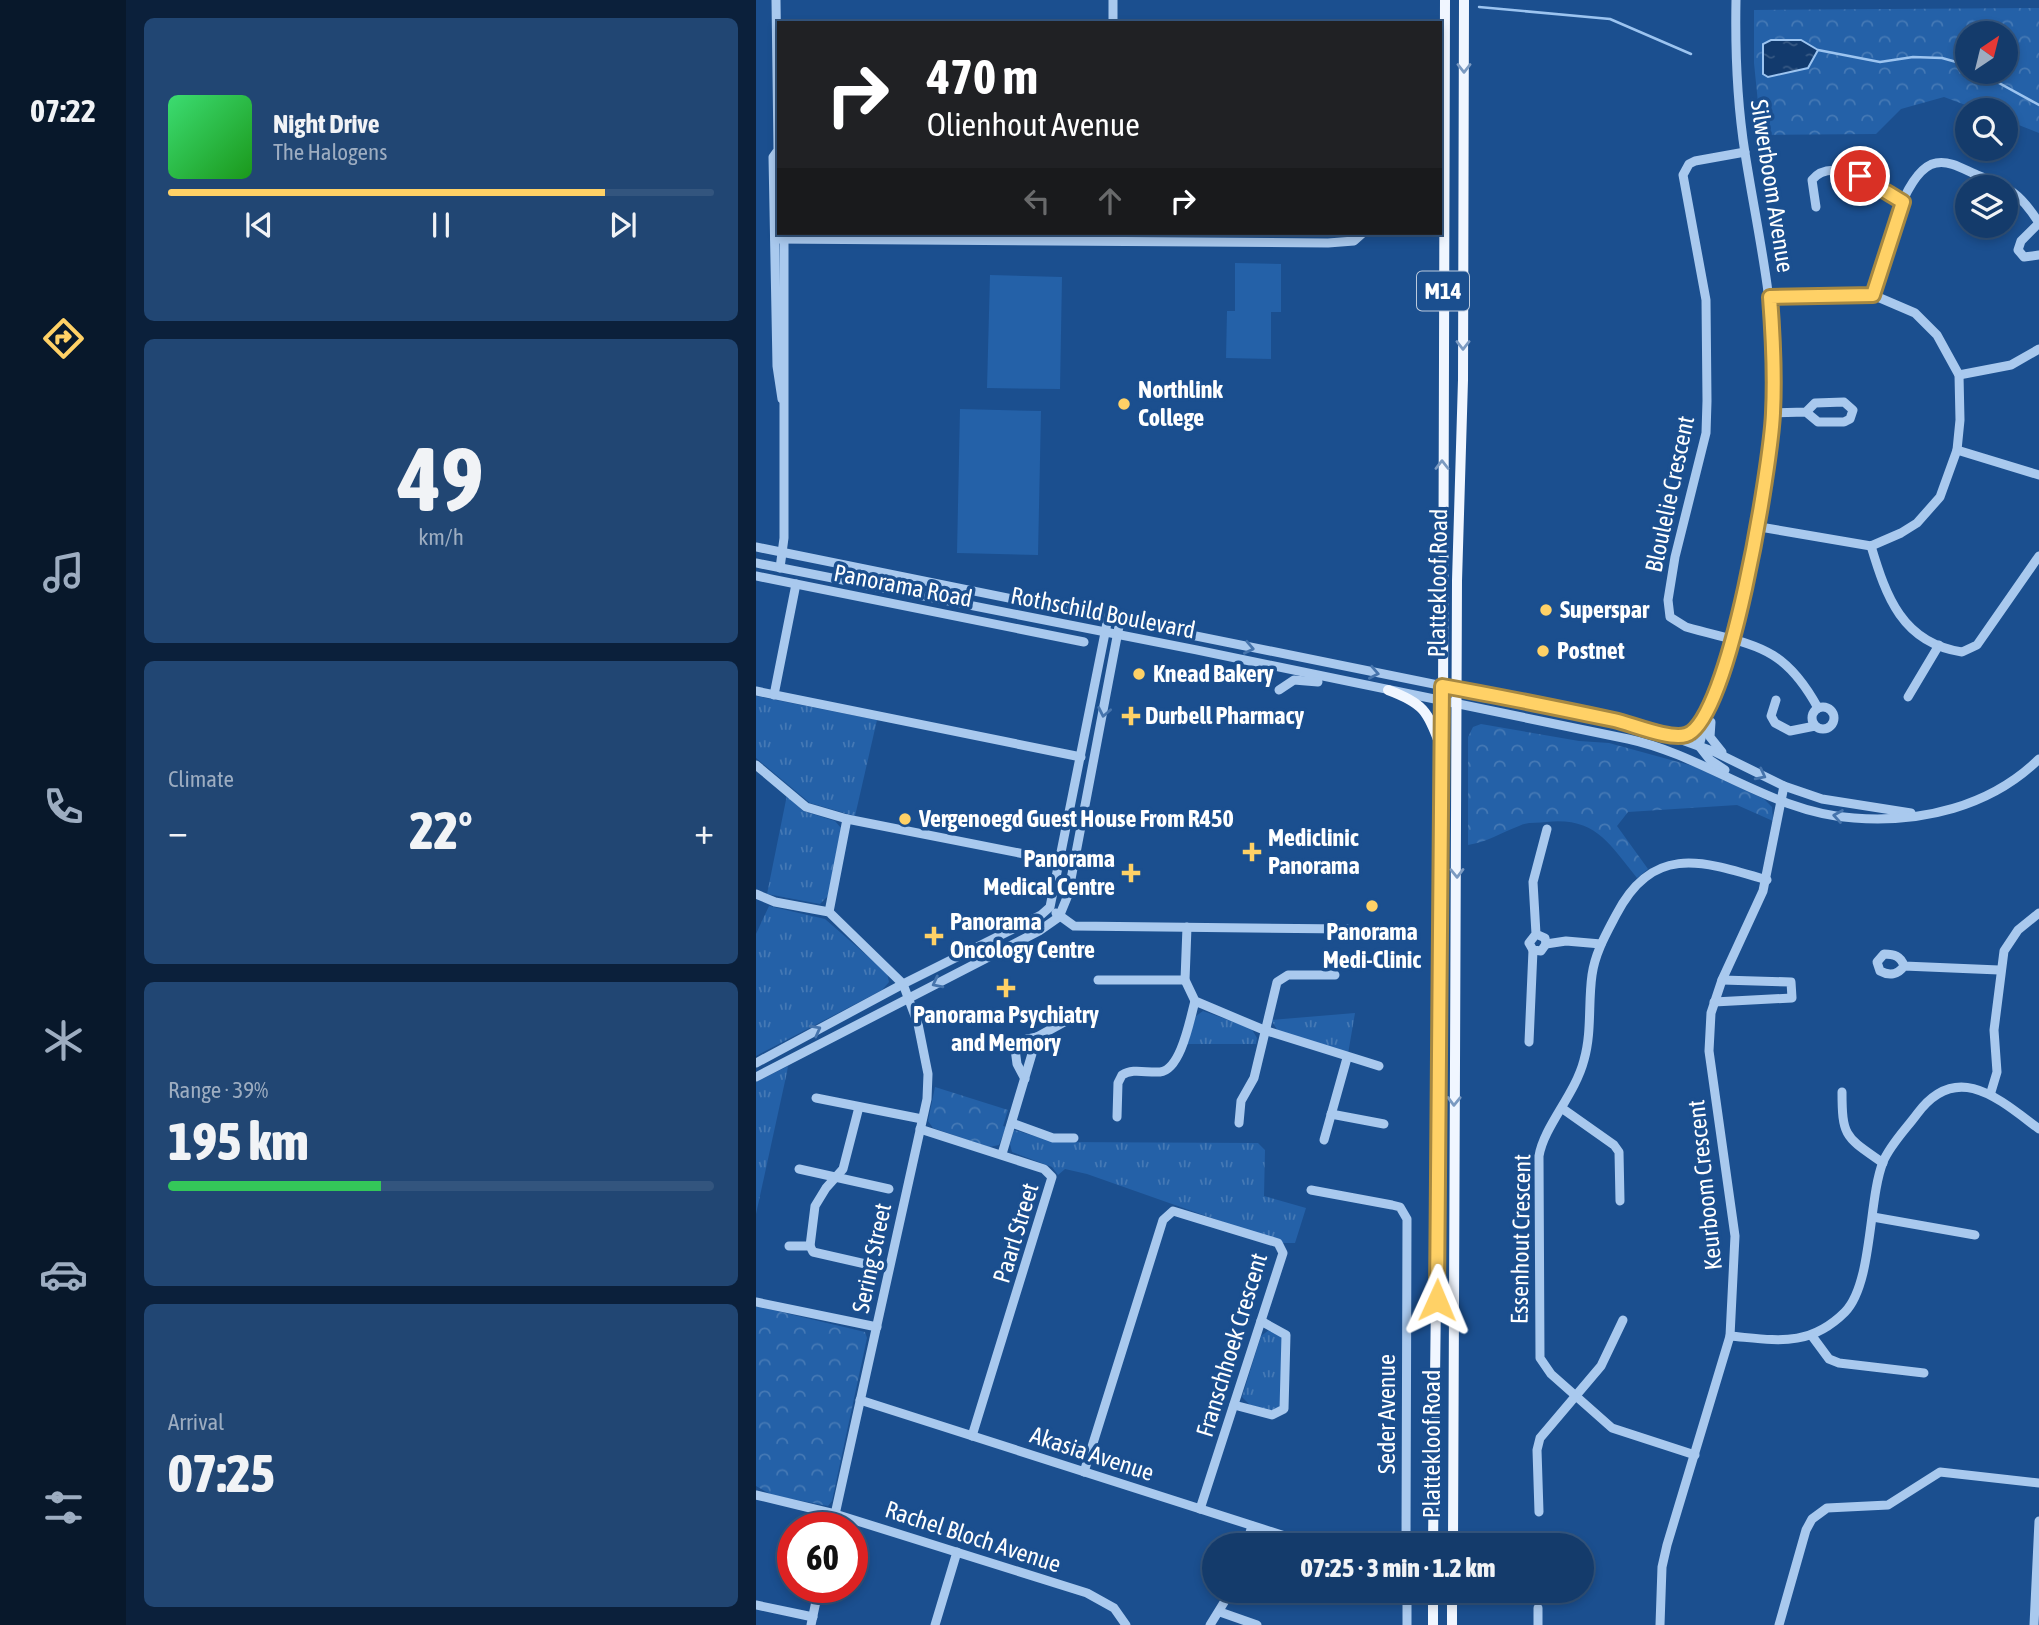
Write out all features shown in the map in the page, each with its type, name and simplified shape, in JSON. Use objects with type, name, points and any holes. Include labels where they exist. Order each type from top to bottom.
[{"type":"main road","name":"Plattekloof Road","points":[[1433,1533],[1443,699],[1445,0]]},
{"type":"main road","name":"Plattekloof Road","points":[[1453,1533],[1457,581],[1463,380],[1464,0]]},
{"type":"main road","points":[[1388,690],[1412,699],[1425,709],[1442,751]]},
{"type":"main road","points":[[1433,1603],[1433,1625]]},
{"type":"main road","points":[[1452,1603],[1452,1625]]},
{"type":"street","points":[[776,0],[777,75]]},
{"type":"street","points":[[1113,0],[1113,21]]},
{"type":"street","name":"Silwerboom Avenue","points":[[1699,746],[1759,527],[1773,413],[1770,297],[1745,152],[1737,83],[1737,0]]},
{"type":"street","points":[[777,152],[774,157],[777,191]]},
{"type":"street","name":"Bloulelie Crescent","points":[[1730,640],[1675,622],[1667,609],[1675,557],[1707,418],[1706,300],[1683,175],[1689,164],[1695,161],[1745,152]]},
{"type":"street","points":[[1873,295],[1903,202],[1924,167],[1946,163],[2016,192],[2039,223],[2021,241],[2018,250],[2024,257],[2039,255]]},
{"type":"street","points":[[1816,207],[1812,180],[1820,174],[1835,173],[1860,176],[1903,202]]},
{"type":"street","points":[[780,568],[783,552],[782,399],[785,366],[781,237],[1235,238],[1349,243],[1360,235]]},
{"type":"street","points":[[1759,527],[1871,546],[1900,533],[1928,511],[1948,480],[1957,450],[1959,375],[1947,348],[1928,323],[1902,305],[1873,295],[1770,297]]},
{"type":"street","points":[[1959,375],[2011,365],[2039,348]]},
{"type":"street","points":[[1773,413],[1806,412],[1818,422],[1844,422],[1850,419],[1853,410],[1844,402],[1815,403],[1806,412]]},
{"type":"street","points":[[1957,450],[2039,475]]},
{"type":"street","points":[[1871,546],[1886,596],[1894,609],[1917,632],[1939,645],[1962,652],[1978,645],[2039,556]]},
{"type":"street","name":"Rothschild Boulevard","points":[[756,547],[1613,720],[1674,736],[1738,763]]},
{"type":"street","name":"Rothschild Boulevard","points":[[756,563],[1458,702],[1633,740],[1668,751],[1743,783]]},
{"type":"street","name":"Panorama Road","points":[[756,576],[1084,642]]},
{"type":"street","points":[[774,695],[796,584]]},
{"type":"street","points":[[756,1063],[903,984],[1041,915],[1050,907],[1108,618]]},
{"type":"street","points":[[756,1077],[1039,931],[1059,917],[1068,895],[1121,621]]},
{"type":"street","points":[[1730,640],[1759,648],[1782,659],[1802,681],[1818,708]]},
{"type":"street","points":[[1908,696],[1939,645]]},
{"type":"street","points":[[1279,691],[1294,680],[1335,685],[1354,683]]},
{"type":"street","points":[[756,691],[1081,757]]},
{"type":"street","points":[[1776,700],[1771,716],[1775,723],[1790,731],[1815,726],[1827,729],[1834,721],[1832,710],[1818,708]]},
{"type":"street","points":[[1815,726],[1812,716],[1818,708]]},
{"type":"street","points":[[1674,736],[1695,730],[1710,709]]},
{"type":"street","points":[[1710,709],[1713,744],[1738,763],[1784,786],[1852,806],[1931,814]]},
{"type":"street","points":[[1668,751],[1685,751],[1699,746],[1710,760],[1743,783],[1783,803],[1821,814],[1852,818],[1905,819],[1931,814],[1987,796],[2011,782],[2039,759]]},
{"type":"street","points":[[756,765],[806,807],[847,819],[1060,861]]},
{"type":"street","name":"Keurboom Crescent","points":[[1660,1625],[1662,1567],[1730,1336],[1735,1236],[1709,1051],[1709,1031],[1714,1002],[1722,980],[1767,880],[1784,786]]},
{"type":"street","points":[[756,894],[775,902],[829,912],[847,819]]},
{"type":"street","points":[[1529,1042],[1533,950],[1529,943],[1535,934],[1533,882],[1547,829]]},
{"type":"street","name":"Essenhout Crescent","points":[[1695,1455],[1612,1428],[1545,1366],[1539,1349],[1539,1156],[1546,1135],[1563,1109],[1584,1061],[1592,975],[1601,944],[1629,892],[1643,878],[1662,867],[1697,862],[1767,880]]},
{"type":"street","points":[[1050,907],[1059,917],[1074,926],[1349,929]]},
{"type":"street","name":"Sering Street","points":[[829,912],[903,984],[910,997],[929,1074],[921,1124],[835,1512]]},
{"type":"street","points":[[1991,1093],[1997,1072],[1994,1030],[1999,970],[2010,940],[2039,913]]},
{"type":"street","points":[[1117,1117],[1118,1083],[1122,1075],[1129,1072],[1160,1072],[1171,1068],[1181,1049],[1195,1001],[1185,980],[1187,927]]},
{"type":"street","points":[[1535,934],[1541,935],[1546,944]]},
{"type":"street","points":[[1533,950],[1541,951],[1546,944],[1566,941],[1601,944]]},
{"type":"street","points":[[1904,966],[1999,970]]},
{"type":"street","points":[[1239,1123],[1241,1101],[1253,1081],[1264,1030],[1280,978],[1288,975],[1335,975]]},
{"type":"street","points":[[1098,980],[1185,980]]},
{"type":"street","points":[[1714,1002],[1792,998],[1791,982],[1722,980]]},
{"type":"street","points":[[1195,1001],[1264,1030],[1379,1066]]},
{"type":"street","points":[[1025,1079],[1017,1064],[1015,1049],[1023,1040],[1037,1037],[1066,1021]]},
{"type":"street","points":[[1002,1154],[1037,1037]]},
{"type":"street","points":[[1324,1140],[1347,1058]]},
{"type":"street","points":[[1730,1336],[1797,1340],[1812,1336],[1836,1319],[1852,1303],[1883,1163],[1934,1095],[1955,1088],[1991,1093],[2039,1129]]},
{"type":"street","points":[[1842,1092],[1842,1123],[1846,1133],[1883,1163]]},
{"type":"street","name":"Paarl Street","points":[[816,1098],[921,1124],[1047,1171],[1053,1184],[972,1436]]},
{"type":"street","points":[[859,1107],[846,1161],[815,1206],[810,1246],[813,1252],[870,1265]]},
{"type":"street","points":[[1563,1109],[1615,1145],[1619,1152],[1620,1201]]},
{"type":"street","points":[[1331,1114],[1384,1124]]},
{"type":"street","points":[[1012,1123],[1053,1138],[1073,1138]]},
{"type":"street","points":[[799,1169],[889,1189]]},
{"type":"street","name":"Seder Avenue","points":[[1311,1190],[1400,1207],[1407,1219],[1406,1533]]},
{"type":"street","name":"Franschhoek Crescent","points":[[1084,1472],[1166,1214],[1178,1210],[1278,1243],[1283,1254],[1200,1509]]},
{"type":"street","points":[[1873,1217],[1975,1235]]},
{"type":"street","points":[[789,1246],[810,1246]]},
{"type":"street","points":[[756,1302],[877,1327]]},
{"type":"street","points":[[1539,1512],[1537,1450],[1540,1438],[1608,1356],[1623,1320]]},
{"type":"street","points":[[1234,1405],[1272,1415],[1284,1409],[1286,1335],[1261,1321]]},
{"type":"street","points":[[1812,1336],[1820,1350],[1839,1363],[1924,1373]]},
{"type":"street","name":"Akasia Avenue","points":[[860,1400],[1274,1533]]},
{"type":"street","points":[[1779,1625],[1806,1530],[1812,1519],[1827,1508],[1888,1505],[1940,1472],[2039,1483]]},
{"type":"street","name":"Rachel Bloch Avenue","points":[[756,1495],[827,1512]]},
{"type":"street","points":[[2034,1625],[2039,1521]]},
{"type":"street","name":"Rachel Bloch Avenue","points":[[868,1524],[1095,1596],[1114,1608],[1126,1625]]},
{"type":"street","points":[[1250,1533],[1252,1526]]},
{"type":"street","points":[[935,1625],[957,1552]]},
{"type":"street","points":[[756,1605],[812,1621],[816,1603]]},
{"type":"street","points":[[1210,1625],[1225,1603]]},
{"type":"street","points":[[1407,1603],[1407,1625]]},
{"type":"street","points":[[1538,1608],[1538,1625]]},
{"type":"street","points":[[1220,1612],[1257,1625]]},
{"type":"green space","points":[[2039,8],[2039,133],[2018,125],[2018,98],[1955,98],[1955,101],[1944,97],[1901,109],[1876,134],[1759,135],[1763,127],[1760,123],[1754,63],[1754,10]]},
{"type":"green space","points":[[1235,263],[1281,264],[1281,312],[1271,312],[1271,359],[1226,358],[1227,311],[1235,311]]},
{"type":"green space","points":[[990,275],[1062,277],[1060,389],[987,388]]},
{"type":"green space","points":[[960,409],[1041,411],[1038,555],[957,553]]},
{"type":"green space","points":[[756,696],[877,720],[855,816],[810,803],[756,758]]},
{"type":"green space","points":[[1481,724],[1579,741],[1609,743],[1693,766],[1764,799],[1772,807],[1773,821],[1737,805],[1628,812],[1617,826],[1648,869],[1637,878],[1599,835],[1589,828],[1563,821],[1525,824],[1488,840],[1468,845],[1468,737],[1473,727]]},
{"type":"green space","points":[[787,795],[803,811],[835,821],[841,828],[828,896],[820,904],[767,894]]},
{"type":"green space","points":[[769,906],[825,919],[887,973],[889,982],[882,990],[756,1056],[756,934]]},
{"type":"green space","points":[[1203,1011],[1251,1028],[1257,1038],[1256,1044],[1187,1044],[1196,1016]]},
{"type":"green space","points":[[1355,1013],[1348,1054],[1278,1031],[1271,1020]]},
{"type":"green space","points":[[788,1066],[787,1072],[756,1214],[756,1082]]},
{"type":"green space","points":[[935,1087],[1008,1110],[1003,1126],[1006,1127],[999,1145],[989,1147],[933,1128],[928,1121]]},
{"type":"green space","points":[[1014,1130],[1054,1142],[1258,1143],[1265,1150],[1264,1196],[1306,1208],[1295,1243],[1283,1243],[1087,1174],[1065,1169],[1058,1175],[1052,1167],[1012,1152],[1010,1144]]},
{"type":"green space","points":[[756,1306],[865,1332],[867,1338],[832,1501],[828,1506],[772,1495],[756,1486]]},
{"type":"green space","points":[[1269,1330],[1282,1337],[1280,1407],[1273,1411],[1250,1405],[1242,1397],[1261,1336]]},
{"type":"water","points":[[1771,40],[1801,40],[1818,50],[1808,68],[1768,77],[1763,74],[1763,44]]},
{"type":"waterway","points":[[1479,7],[1610,19],[1691,54]]},
{"type":"waterway","points":[[1818,50],[1880,62],[1913,57],[1942,58],[1955,62]]},
{"type":"waterway","points":[[2001,84],[2039,105]]},
{"type":"place","name":"Northlink College","points":[[1124,404]]},
{"type":"place","name":"Superspar","points":[[1546,610]]},
{"type":"place","name":"Postnet","points":[[1543,651]]},
{"type":"place","name":"Knead Bakery","points":[[1139,674]]},
{"type":"place","name":"Durbell Pharmacy","points":[[1131,716]]},
{"type":"place","name":"Vergenoegd Guest House From R450","points":[[905,819]]},
{"type":"place","name":"Mediclinic Panorama","points":[[1252,852]]},
{"type":"place","name":"Panorama Medical Centre","points":[[1131,873]]},
{"type":"place","name":"Panorama Medi-Clinic","points":[[1372,906]]},
{"type":"place","name":"Panorama Oncology Centre","points":[[934,936]]},
{"type":"place","name":"Panorama Psychiatry and Memory","points":[[1006,988]]},
{"type":"route","points":[[1437,1300],[1442,686],[1646,727],[1674,736],[1686,735],[1697,729],[1710,709],[1717,686],[1752,562],[1764,501],[1773,413],[1774,366],[1770,297],[1873,295],[1903,202],[1874,182],[1860,176]]}]
